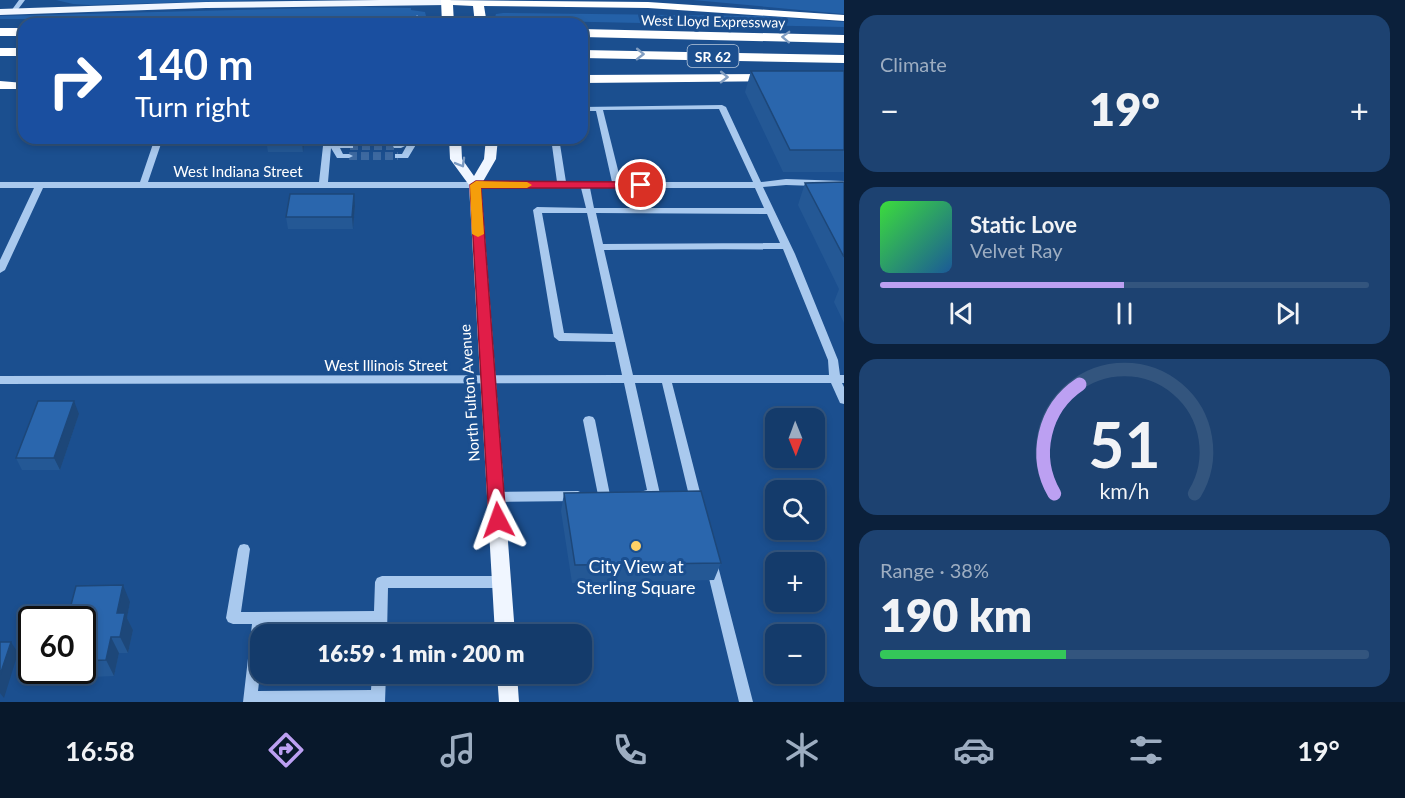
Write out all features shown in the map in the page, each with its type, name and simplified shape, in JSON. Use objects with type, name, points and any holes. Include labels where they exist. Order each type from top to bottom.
[{"type":"highway","points":[[448,18],[447,1],[648,4],[844,18]]},
{"type":"highway","points":[[478,1],[480,18]]},
{"type":"highway","points":[[0,32],[18,32]]},
{"type":"highway","name":"West Lloyd Expressway","points":[[588,33],[844,39]]},
{"type":"highway","points":[[0,52],[18,52]]},
{"type":"highway","name":"SR 62","points":[[588,54],[844,59]]},
{"type":"highway","points":[[588,79],[789,78]]},
{"type":"highway","points":[[0,86],[18,86]]},
{"type":"main road","points":[[0,12],[447,1]]},
{"type":"main road","points":[[455,144],[456,159],[476,185],[490,159],[491,144]]},
{"type":"main road","name":"North Fulton Avenue","points":[[476,185],[504,624]]},
{"type":"main road","points":[[507,684],[508,702]]},
{"type":"street","points":[[14,11],[22,0]]},
{"type":"street","points":[[588,109],[722,107],[786,246],[833,360],[844,400]]},
{"type":"street","points":[[600,108],[617,185]]},
{"type":"street","points":[[143,185],[157,144]]},
{"type":"street","points":[[323,185],[327,146],[330,144]]},
{"type":"street","points":[[338,144],[340,156],[349,156]]},
{"type":"street","points":[[346,144],[350,146]]},
{"type":"street","points":[[397,146],[401,144]]},
{"type":"street","points":[[398,156],[405,156],[411,144]]},
{"type":"street","points":[[556,144],[562,185]]},
{"type":"street","name":"West Indiana Street","points":[[0,185],[757,185],[786,182],[844,184]]},
{"type":"street","points":[[0,270],[40,185]]},
{"type":"street","points":[[585,185],[654,495],[634,495]]},
{"type":"street","points":[[618,338],[559,337],[537,210],[769,211]]},
{"type":"street","points":[[599,247],[786,246]]},
{"type":"street","points":[[666,379],[700,517]]},
{"type":"street","name":"West Illinois Street","points":[[0,380],[840,379]]},
{"type":"street","points":[[496,497],[609,495],[589,420]]},
{"type":"street","points":[[244,549],[233,618],[380,617]]},
{"type":"street","points":[[709,552],[746,702]]},
{"type":"street","points":[[380,624],[382,582],[502,582]]},
{"type":"street","points":[[259,618],[259,624]]},
{"type":"street","points":[[253,684],[250,700],[378,700],[379,684]]},
{"type":"shaded area","points":[[56,0],[265,0],[89,5]]},
{"type":"shaded area","points":[[693,0],[844,0],[844,14]]},
{"type":"shaded area","points":[[357,7],[411,8],[411,10],[425,12],[426,18],[0,19],[0,16]]},
{"type":"shaded area","points":[[496,14],[763,16],[844,22],[844,27],[588,22],[588,18],[495,18]]},
{"type":"building","points":[[751,71],[844,71],[844,150],[790,150]]},
{"type":"building","points":[[844,182],[844,257],[805,183]]},
{"type":"building","points":[[290,194],[354,194],[352,217],[286,217]]},
{"type":"building","points":[[38,401],[74,401],[54,458],[16,458]]},
{"type":"building","name":"City View at Sterling Square","points":[[701,491],[721,563],[575,565],[564,493]]},
{"type":"building","points":[[123,585],[117,613],[125,613],[120,637],[111,637],[106,660],[96,660],[96,606],[71,606],[76,586]]},
{"type":"building","points":[[0,642],[11,642],[0,675]]},
{"type":"tunnel","points":[[350,146],[397,146]]},
{"type":"tunnel","points":[[349,156],[398,156]]},
{"type":"slow traffic","points":[[478,234],[476,185],[527,185]]},
{"type":"place","name":"City View at Sterling Square","points":[[636,546]]},
{"type":"route","points":[[498,520],[487,380],[476,185],[641,185]]}]
